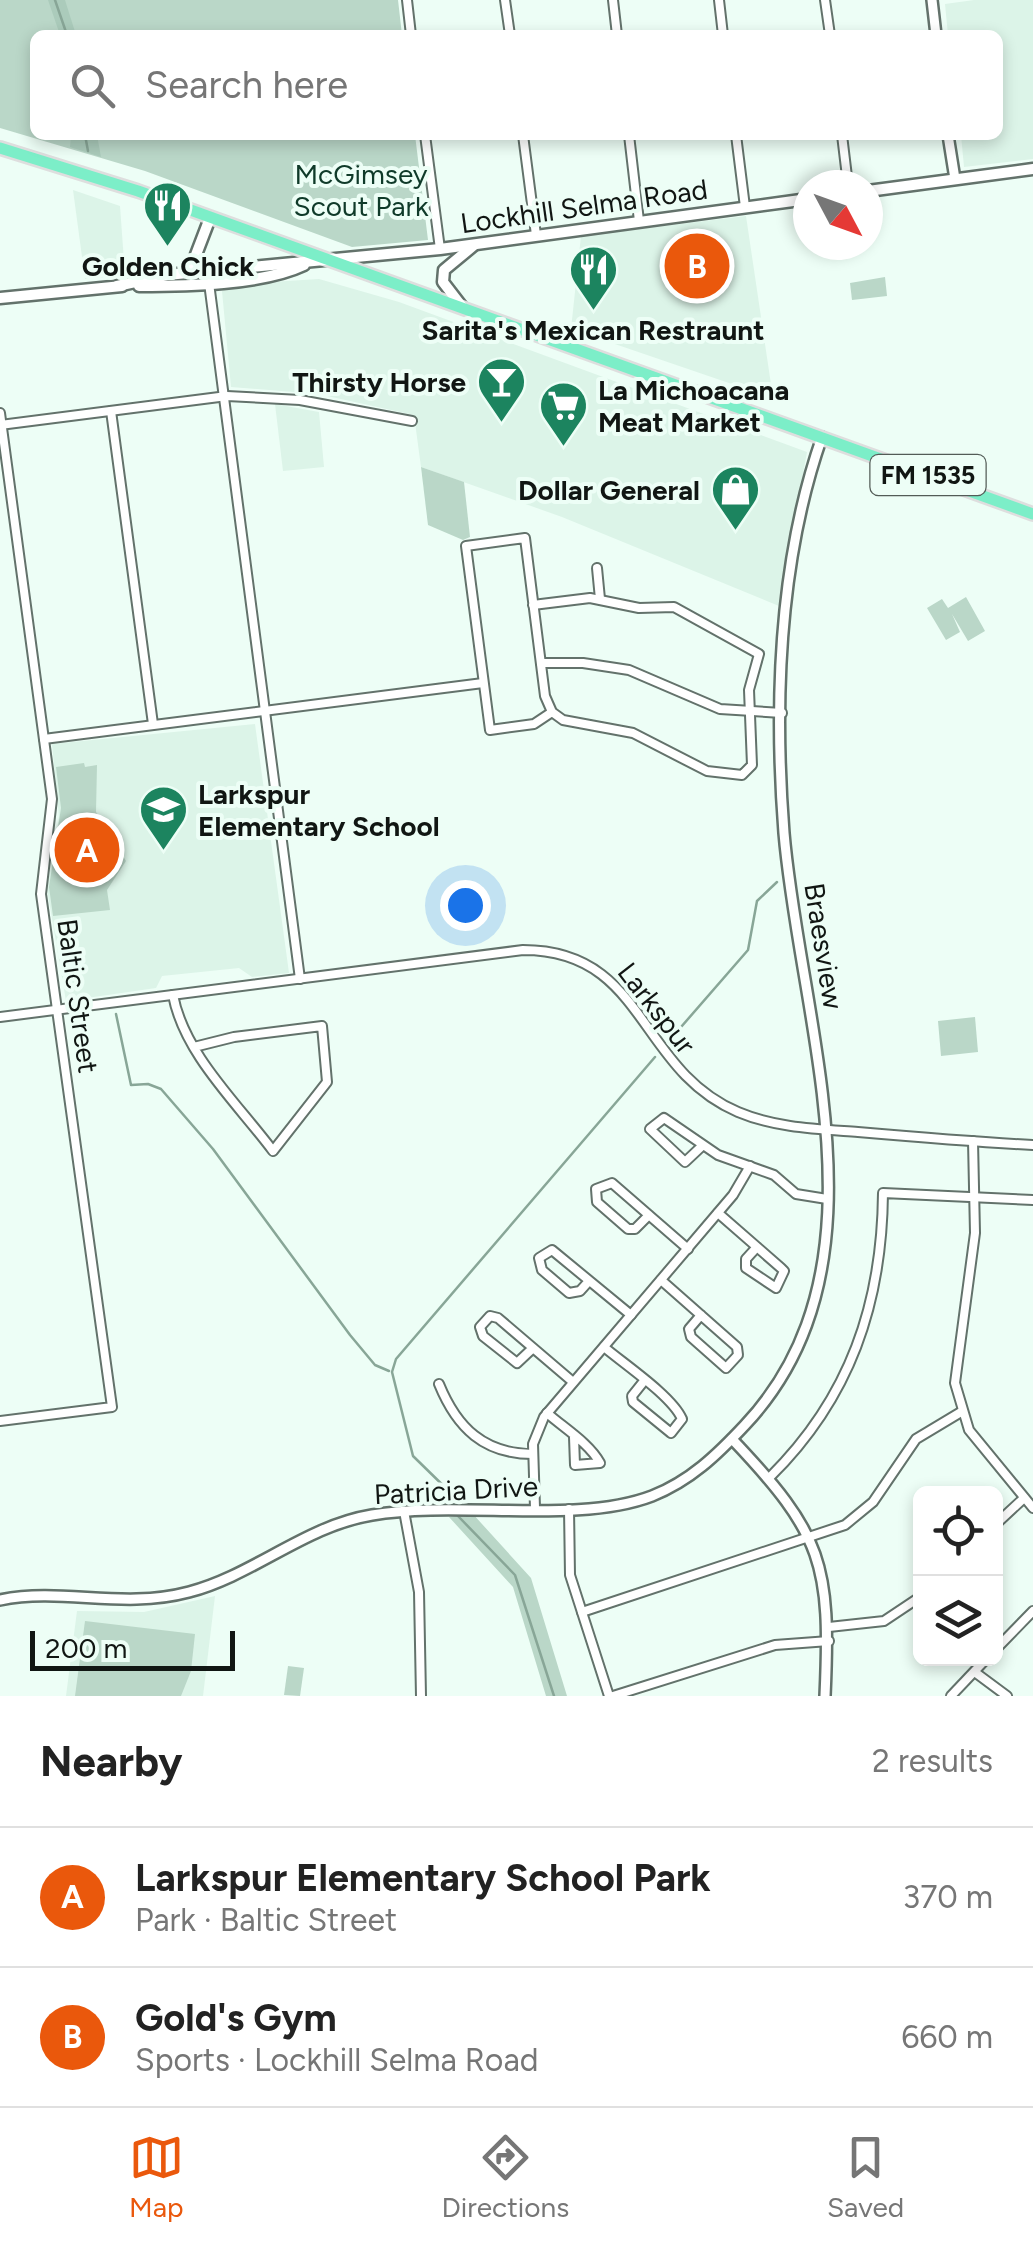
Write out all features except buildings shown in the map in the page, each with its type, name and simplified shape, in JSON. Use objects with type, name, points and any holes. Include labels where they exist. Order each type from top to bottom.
[{"type":"main road","points":[[0,148],[210,218],[189,272]]},
{"type":"main road","points":[[883,189],[1033,169]]},
{"type":"main road","name":"Lockhill Selma Road","points":[[117,286],[189,272],[440,249],[793,201]]},
{"type":"main road","name":"FM 1535","points":[[210,218],[1033,514]]},
{"type":"main road","points":[[467,312],[447,288],[443,276],[450,260],[476,244]]},
{"type":"main road","name":"Lockhill Selma Road","points":[[0,298],[117,286],[210,283],[290,272],[305,264]]},
{"type":"main road","points":[[210,283],[214,276],[240,267]]},
{"type":"street","points":[[407,0],[411,30]]},
{"type":"street","points":[[505,0],[509,30]]},
{"type":"street","points":[[613,0],[616,30]]},
{"type":"street","points":[[719,0],[722,30]]},
{"type":"street","points":[[826,0],[829,30]]},
{"type":"street","points":[[932,0],[935,30]]},
{"type":"street","points":[[425,140],[440,249]]},
{"type":"street","points":[[523,140],[536,235]]},
{"type":"street","points":[[630,140],[640,221]]},
{"type":"street","points":[[737,140],[744,207]]},
{"type":"street","points":[[843,140],[846,170]]},
{"type":"street","points":[[949,140],[955,179]]},
{"type":"street","points":[[210,283],[300,979]]},
{"type":"street","points":[[1,425],[224,396],[300,400],[412,421]]},
{"type":"street","points":[[111,410],[153,724]]},
{"type":"street","name":"Baltic Street","points":[[0,413],[52,810],[41,894],[112,1406],[0,1421]]},
{"type":"street","name":"Braesview","points":[[732,1439],[780,1381],[808,1327],[824,1268],[827,1199],[818,1054],[784,836],[782,713],[794,554],[804,495],[822,438]]},
{"type":"street","points":[[534,605],[600,599],[638,608],[684,610],[759,654],[749,710],[750,770],[742,775],[714,773],[633,733],[571,722],[552,712],[541,663],[525,538],[466,546],[490,730],[534,724],[552,712]]},
{"type":"street","points":[[597,568],[600,599]]},
{"type":"street","points":[[541,663],[583,663],[629,670],[675,686],[715,708],[782,713]]},
{"type":"street","points":[[44,739],[483,683]]},
{"type":"street","name":"Larkspur","points":[[0,1017],[523,950],[562,953],[597,969],[618,986],[662,1053],[704,1093],[756,1119],[823,1129],[1033,1146]]},
{"type":"street","points":[[173,995],[181,1028],[194,1047],[273,1151],[325,1088],[322,1026],[234,1037],[194,1047]]},
{"type":"street","points":[[702,1146],[685,1162],[650,1128],[664,1118],[702,1146],[774,1175],[801,1196],[827,1199]]},
{"type":"street","points":[[973,1142],[972,1274],[954,1370],[961,1412],[976,1441],[1033,1508]]},
{"type":"street","points":[[535,1508],[533,1454],[536,1431],[547,1413],[718,1213],[750,1166]]},
{"type":"street","points":[[649,1215],[636,1229],[628,1229],[597,1202],[596,1190],[612,1183],[649,1215],[688,1249]]},
{"type":"street","points":[[770,1477],[827,1409],[861,1342],[879,1270],[883,1193],[1033,1200]]},
{"type":"street","points":[[718,1213],[784,1270],[776,1288],[746,1268],[746,1259],[757,1247]]},
{"type":"street","points":[[590,1281],[576,1294],[569,1293],[538,1266],[539,1258],[552,1250],[590,1281],[630,1316]]},
{"type":"street","points":[[661,1280],[702,1316],[739,1352],[726,1368],[690,1337],[689,1329],[702,1316]]},
{"type":"street","points":[[533,1348],[517,1363],[483,1336],[480,1327],[494,1316],[533,1348],[573,1382]]},
{"type":"street","points":[[604,1347],[644,1380],[682,1416],[671,1433],[633,1402],[632,1396],[644,1380]]},
{"type":"street","points":[[439,1384],[454,1415],[494,1450],[533,1454]]},
{"type":"street","points":[[582,1612],[810,1540],[845,1525],[866,1510],[916,1439],[961,1412]]},
{"type":"street","points":[[547,1413],[574,1437]]},
{"type":"street","points":[[732,1439],[790,1501],[810,1540],[824,1584],[829,1626],[825,1696]]},
{"type":"street","name":"Patricia Drive","points":[[0,1600],[25,1595],[111,1602],[168,1597],[220,1582],[337,1524],[404,1511],[610,1506],[651,1496],[689,1477],[732,1439]]},
{"type":"street","points":[[1003,1518],[1024,1498]]},
{"type":"street","points":[[569,1509],[570,1570],[611,1696],[756,1650],[829,1640]]},
{"type":"street","points":[[404,1511],[420,1592],[421,1696]]},
{"type":"street","points":[[829,1626],[884,1622],[913,1602]]},
{"type":"street","points":[[1003,1642],[1033,1612]]},
{"type":"street","points":[[952,1696],[981,1666]]},
{"type":"street","points":[[976,1672],[1007,1696]]},
{"type":"shaded area","points":[[48,0],[65,0],[74,30],[58,30]]},
{"type":"shaded area","points":[[1033,0],[1033,159],[964,167],[961,140],[1003,140],[1003,30],[948,30],[945,4]]},
{"type":"shaded area","points":[[71,140],[98,140],[101,157],[70,147]]},
{"type":"shaded area","points":[[73,190],[120,206],[125,275],[85,279]]},
{"type":"shaded area","points":[[746,216],[773,398],[571,329],[581,236]]},
{"type":"shaded area","points":[[319,279],[399,302],[807,452],[779,606],[562,517],[421,467],[414,415],[318,394],[231,387],[222,291],[239,284]]},
{"type":"shaded area","points":[[275,404],[319,412],[324,467],[283,471]]},
{"type":"shaded area","name":"Larkspur Elementary School","points":[[255,724],[289,973],[252,977],[239,968],[162,976],[156,988],[66,1001],[47,889],[59,817],[52,744]]},
{"type":"shaded area","points":[[215,1596],[203,1696],[66,1696],[77,1611],[144,1612]]},
{"type":"green space","name":"McGimsey Scout Park","points":[[0,0],[398,0],[401,30],[30,30],[30,137],[0,128]]},
{"type":"green space","name":"McGimsey Scout Park","points":[[40,140],[416,140],[428,240],[352,247],[145,171]]},
{"type":"green space","points":[[885,277],[887,296],[852,300],[850,283]]},
{"type":"green space","points":[[421,467],[464,482],[470,537],[463,540],[428,525]]},
{"type":"green space","points":[[966,597],[985,631],[968,641],[952,614],[960,632],[946,640],[927,608],[942,599],[948,608]]},
{"type":"green space","points":[[84,763],[85,767],[97,765],[96,812],[126,861],[107,890],[110,910],[53,916],[49,887],[61,808],[56,767]]},
{"type":"green space","points":[[975,1017],[978,1052],[941,1056],[938,1021]]},
{"type":"green space","points":[[472,1513],[531,1578],[567,1696],[546,1696],[513,1587],[449,1517]]},
{"type":"green space","points":[[85,1621],[195,1634],[191,1671],[181,1696],[75,1696]]},
{"type":"green space","points":[[288,1666],[304,1668],[300,1696],[284,1695]]},
{"type":"waterway","points":[[55,0],[65,30]]},
{"type":"waterway","points":[[86,140],[88,151]]},
{"type":"waterway","points":[[668,1042],[748,950],[757,901],[777,882]]},
{"type":"waterway","points":[[116,1014],[131,1085],[148,1084],[161,1089],[213,1149],[350,1335],[375,1365],[389,1371]]},
{"type":"waterway","points":[[457,1499],[413,1456],[392,1372],[396,1359],[655,1057]]},
{"type":"waterway","points":[[458,1516],[515,1575],[554,1696]]},
{"type":"place","name":"Golden Chick","points":[[168,248]]},
{"type":"place","name":"Gold's Gym","points":[[697,266]]},
{"type":"place","name":"Sarita's Mexican Restraunt","points":[[593,312]]},
{"type":"place","name":"Thirsty Horse","points":[[501,424]]},
{"type":"place","name":"La Michoacana Meat Market","points":[[563,448]]},
{"type":"place","name":"Dollar General","points":[[735,532]]},
{"type":"place","name":"Larkspur Elementary School Park","points":[[87,850]]},
{"type":"place","name":"Larkspur Elementary School","points":[[163,852]]}]
